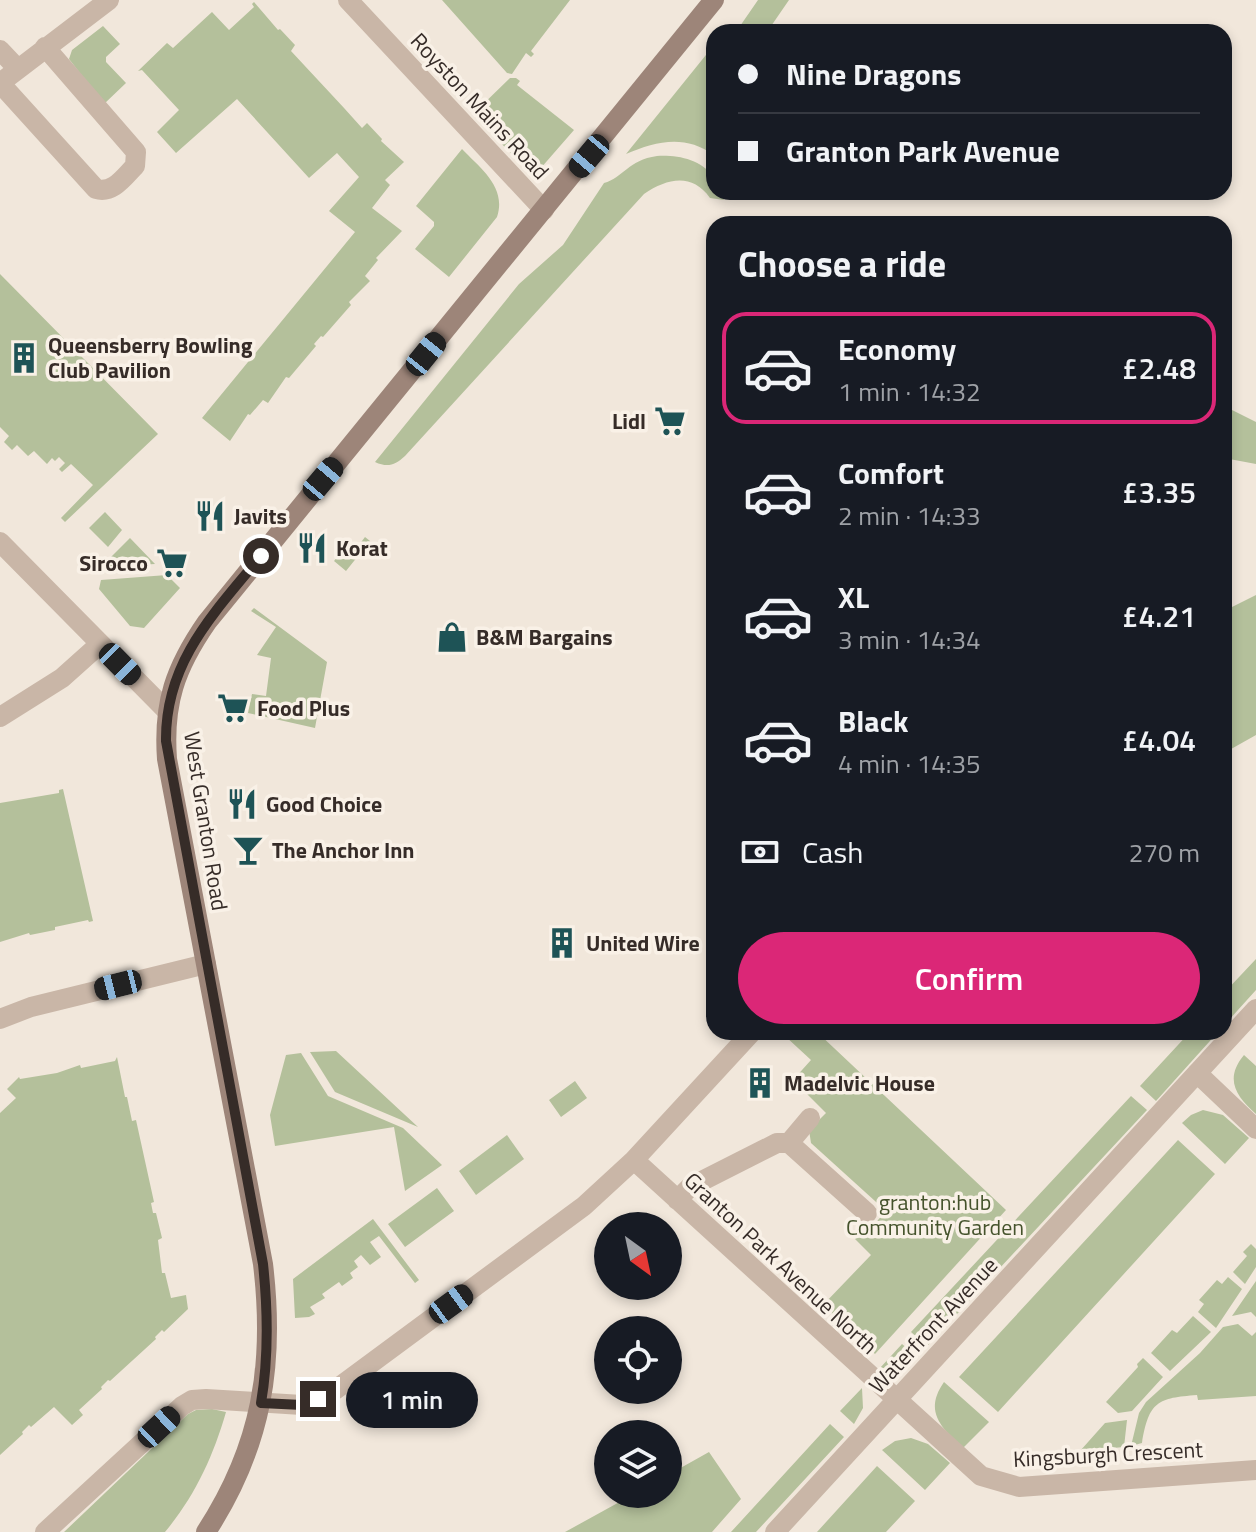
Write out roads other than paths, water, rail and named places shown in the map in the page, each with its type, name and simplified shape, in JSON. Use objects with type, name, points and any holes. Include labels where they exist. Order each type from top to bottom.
[{"type":"street","points":[[45,47],[136,152],[135,166],[111,189],[96,189],[0,83],[17,68],[45,47],[109,0]]},
{"type":"street","name":"Royston Mains Road","points":[[348,0],[544,210]]},
{"type":"street","name":"West Granton Road","points":[[206,1532],[239,1473],[261,1403],[268,1342],[268,1306],[263,1264],[167,759],[169,694],[184,659],[207,622],[714,0]]},
{"type":"street","points":[[0,50],[17,68]]},
{"type":"street","points":[[0,542],[167,711]]},
{"type":"street","points":[[0,717],[62,678],[100,644]]},
{"type":"street","points":[[0,1019],[31,1007],[206,964]]},
{"type":"street","name":"Waterfront Avenue","points":[[1232,1035],[1256,1009]]},
{"type":"street","points":[[45,1532],[192,1400],[302,1405],[335,1390],[584,1206],[634,1160],[745,1040]]},
{"type":"street","name":"Waterfront Avenue","points":[[775,1532],[1227,1040]]},
{"type":"street","points":[[1197,1073],[1256,1129]]},
{"type":"street","points":[[789,1143],[810,1118]]},
{"type":"street","points":[[677,1200],[690,1187],[777,1143],[789,1143],[867,1213]]},
{"type":"street","name":"Granton Park Avenue North","points":[[634,1160],[896,1400]]},
{"type":"street","name":"Kingsburgh Crescent","points":[[896,1400],[981,1476],[1019,1487],[1256,1470]]},
{"type":"place","name":"Queensberry Bowling Club Pavilion","points":[[24,358]]},
{"type":"place","name":"Lidl","points":[[670,421]]},
{"type":"place","name":"Javits","points":[[210,516]]},
{"type":"place","name":"Korat","points":[[312,548]]},
{"type":"place","name":"Sirocco","points":[[172,563]]},
{"type":"place","name":"B&M Bargains","points":[[452,637]]},
{"type":"place","name":"Food Plus","points":[[233,708]]},
{"type":"place","name":"Good Choice","points":[[242,804]]},
{"type":"place","name":"The Anchor Inn","points":[[248,850]]},
{"type":"place","name":"United Wire","points":[[562,943]]},
{"type":"place","name":"Madelvic House","points":[[760,1083]]},
{"type":"park label","name":"granton:hub Community Garden","points":[[935,1214]]}]
